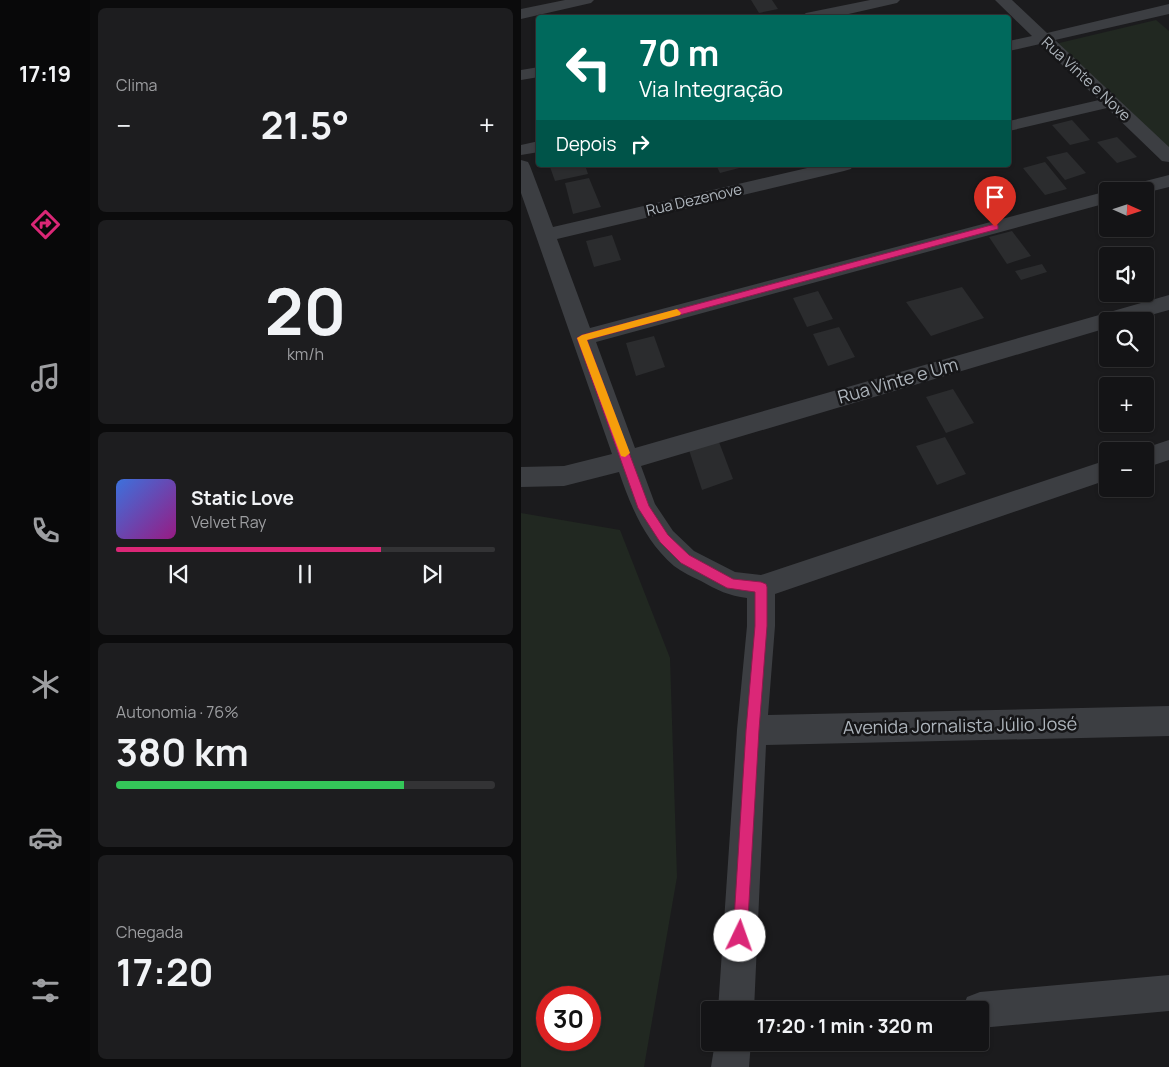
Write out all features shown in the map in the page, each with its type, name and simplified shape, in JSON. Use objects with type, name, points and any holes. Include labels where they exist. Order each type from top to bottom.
[{"type":"street","points":[[521,14],[586,0]]},
{"type":"street","points":[[820,15],[892,0]]},
{"type":"street","name":"Rua Vinte e Nove","points":[[1003,0],[1169,157]]},
{"type":"street","points":[[1011,46],[1165,14]]},
{"type":"street","points":[[521,75],[536,72]]},
{"type":"street","points":[[1011,126],[1111,102]]},
{"type":"street","points":[[521,150],[536,147]]},
{"type":"street","points":[[521,166],[644,508],[664,539],[685,559],[731,584],[761,587],[1099,473]]},
{"type":"street","name":"Rua Dezenove","points":[[545,235],[836,167]]},
{"type":"street","points":[[1154,184],[1169,180]]},
{"type":"street","points":[[582,338],[1099,199]]},
{"type":"street","name":"Rua Vinte e Um","points":[[521,477],[564,476],[627,460],[1169,302]]},
{"type":"street","points":[[1154,455],[1169,450]]},
{"type":"street","points":[[736,1001],[752,730],[761,626],[761,587]]},
{"type":"street","name":"Avenida Jornalista Júlio José","points":[[752,730],[1169,721]]},
{"type":"street","points":[[989,1009],[1169,993]]},
{"type":"street","points":[[729,1067],[732,1051]]},
{"type":"shaded area","points":[[1156,20],[1169,31],[1169,151],[1055,44]]},
{"type":"shaded area","points":[[521,513],[620,530],[670,658],[677,877],[644,1067],[521,1067]]},
{"type":"building","points":[[751,0],[772,0],[778,9],[759,13]]},
{"type":"building","points":[[1072,120],[1090,140],[1070,145],[1052,125]]},
{"type":"building","points":[[1117,137],[1137,157],[1117,163],[1097,142]]},
{"type":"building","points":[[1067,152],[1086,173],[1065,180],[1046,157]]},
{"type":"building","points":[[1045,162],[1067,189],[1045,195],[1023,168]]},
{"type":"building","points":[[550,167],[586,167],[588,174],[555,181]]},
{"type":"building","points":[[717,167],[743,167],[720,173]]},
{"type":"building","points":[[589,178],[601,207],[573,214],[565,183]]},
{"type":"building","points":[[1012,231],[1031,256],[1007,264],[989,237]]},
{"type":"building","points":[[612,235],[621,260],[594,267],[586,241]]},
{"type":"building","points":[[1042,264],[1047,272],[1021,280],[1015,271]]},
{"type":"building","points":[[962,287],[984,318],[931,336],[906,302]]},
{"type":"building","points":[[818,291],[833,319],[807,327],[793,298]]},
{"type":"building","points":[[839,327],[855,357],[828,366],[813,334]]},
{"type":"building","points":[[654,336],[665,367],[636,376],[626,343]]},
{"type":"building","points":[[953,389],[974,423],[946,433],[926,397]]},
{"type":"building","points":[[945,437],[966,474],[937,485],[916,446]]},
{"type":"building","points":[[719,442],[733,479],[702,490],[689,450]]},
{"type":"slow traffic","points":[[625,453],[582,338],[677,313]]},
{"type":"route","points":[[740,936],[752,730],[761,626],[761,587],[731,584],[685,559],[664,539],[644,508],[582,338],[995,227]]}]
